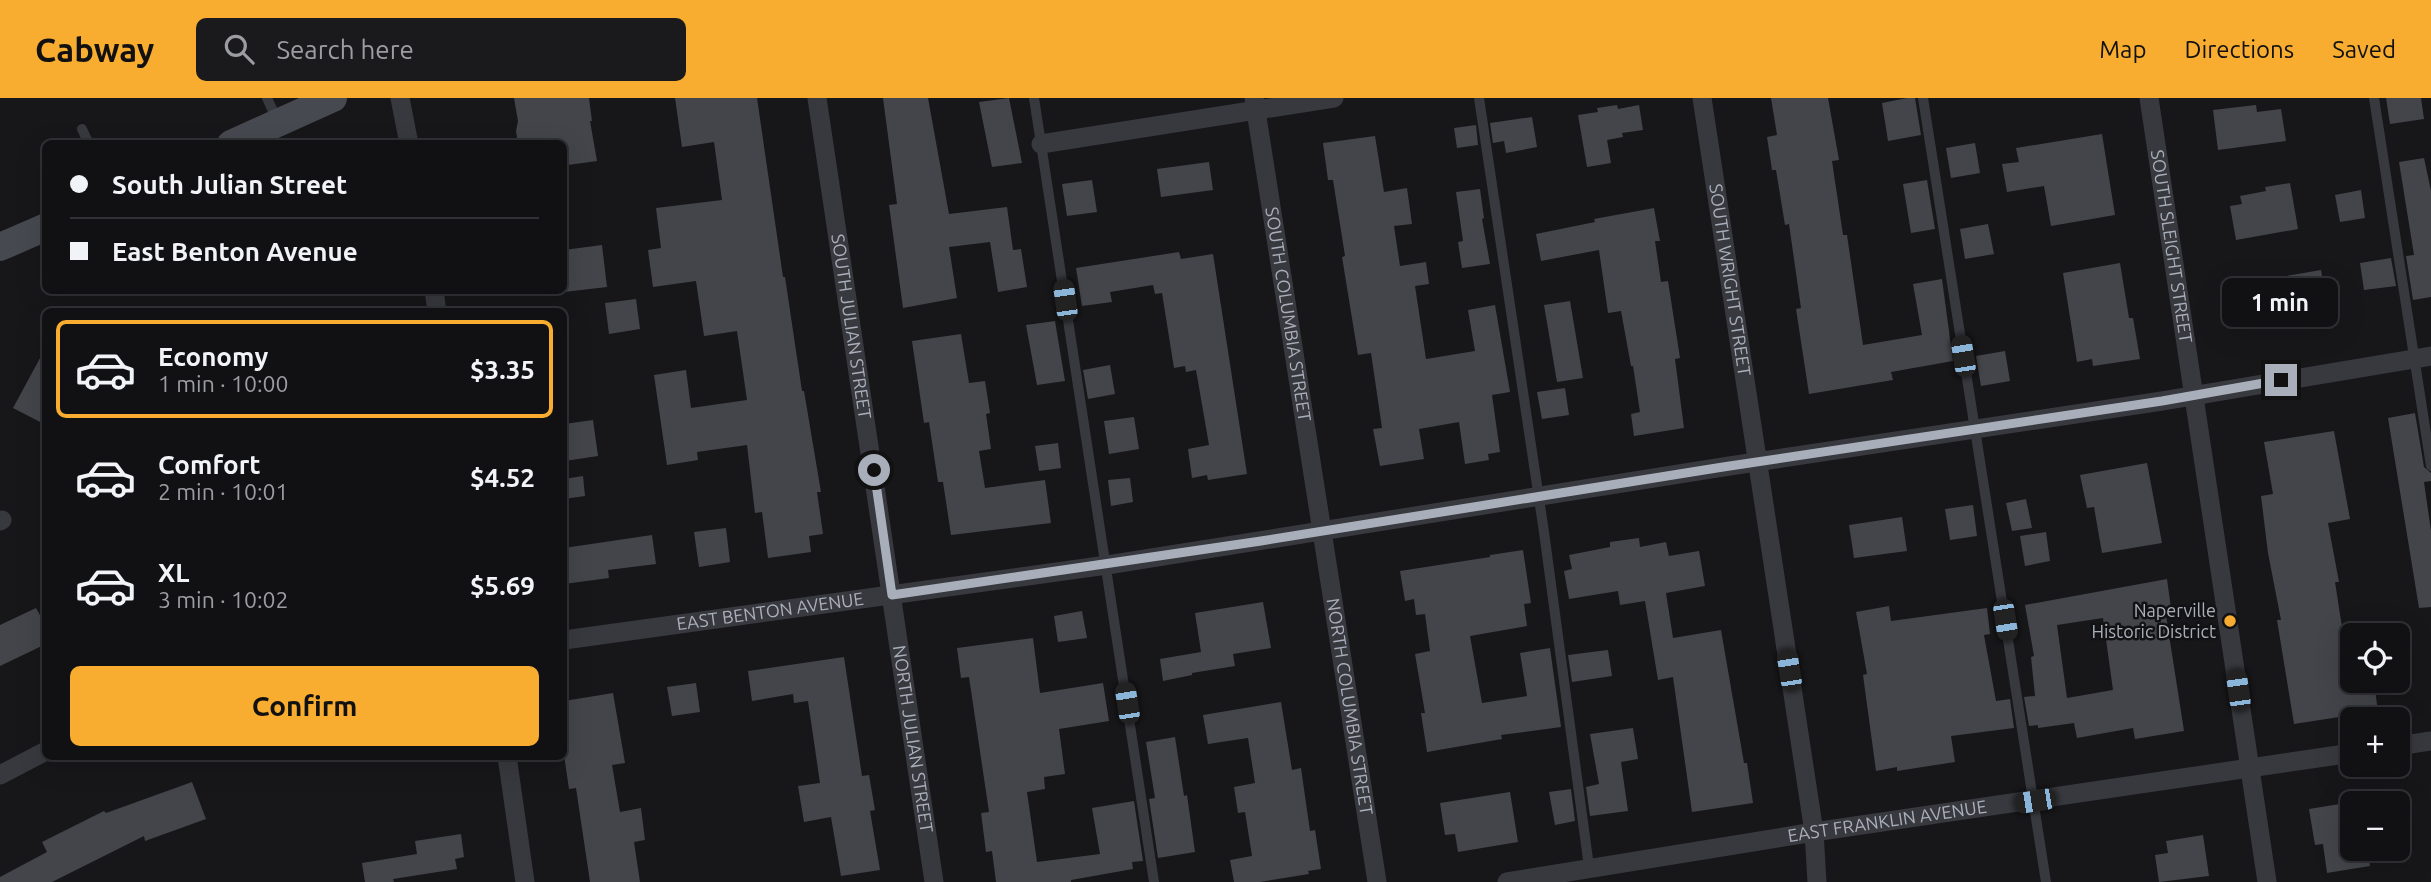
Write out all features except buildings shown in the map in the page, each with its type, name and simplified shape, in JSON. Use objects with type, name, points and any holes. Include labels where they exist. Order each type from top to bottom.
[{"type":"main road","points":[[236,140],[272,110],[333,98]]},
{"type":"main road","points":[[0,247],[42,229]]},
{"type":"street","points":[[400,98],[408,140]]},
{"type":"street","name":"SOUTH JULIAN STREET","points":[[817,98],[892,595]]},
{"type":"street","points":[[1041,144],[1255,104],[1334,98]]},
{"type":"street","name":"SOUTH WRIGHT STREET","points":[[1702,98],[1814,832],[1817,882]]},
{"type":"street","name":"SOUTH SLEIGHT STREET","points":[[2150,98],[2267,882]]},
{"type":"street","name":"SOUTH COLUMBIA STREET","points":[[1255,104],[1321,532]]},
{"type":"street","name":"EAST BENTON AVENUE","points":[[567,640],[1107,565],[2422,357]]},
{"type":"street","name":"NORTH COLUMBIA STREET","points":[[1321,532],[1377,882]]},
{"type":"street","name":"NORTH JULIAN STREET","points":[[892,595],[934,882]]},
{"type":"street","points":[[2410,744],[2431,741]]},
{"type":"street","points":[[0,775],[42,753]]},
{"type":"street","name":"EAST FRANKLIN AVENUE","points":[[1507,882],[1814,832],[2340,755]]},
{"type":"street","points":[[508,760],[525,882]]},
{"type":"lane","points":[[1034,98],[1154,882]]},
{"type":"lane","points":[[1479,98],[1539,498],[1589,867]]},
{"type":"lane","points":[[1923,98],[2046,882]]},
{"type":"lane","points":[[2374,98],[2422,357],[2431,466]]},
{"type":"lane","points":[[82,129],[87,140]]},
{"type":"place","name":"Naperville Historic District","points":[[2230,621]]},
{"type":"route","points":[[874,470],[892,595],[1107,565],[1723,467],[2162,401],[2281,380]]}]
